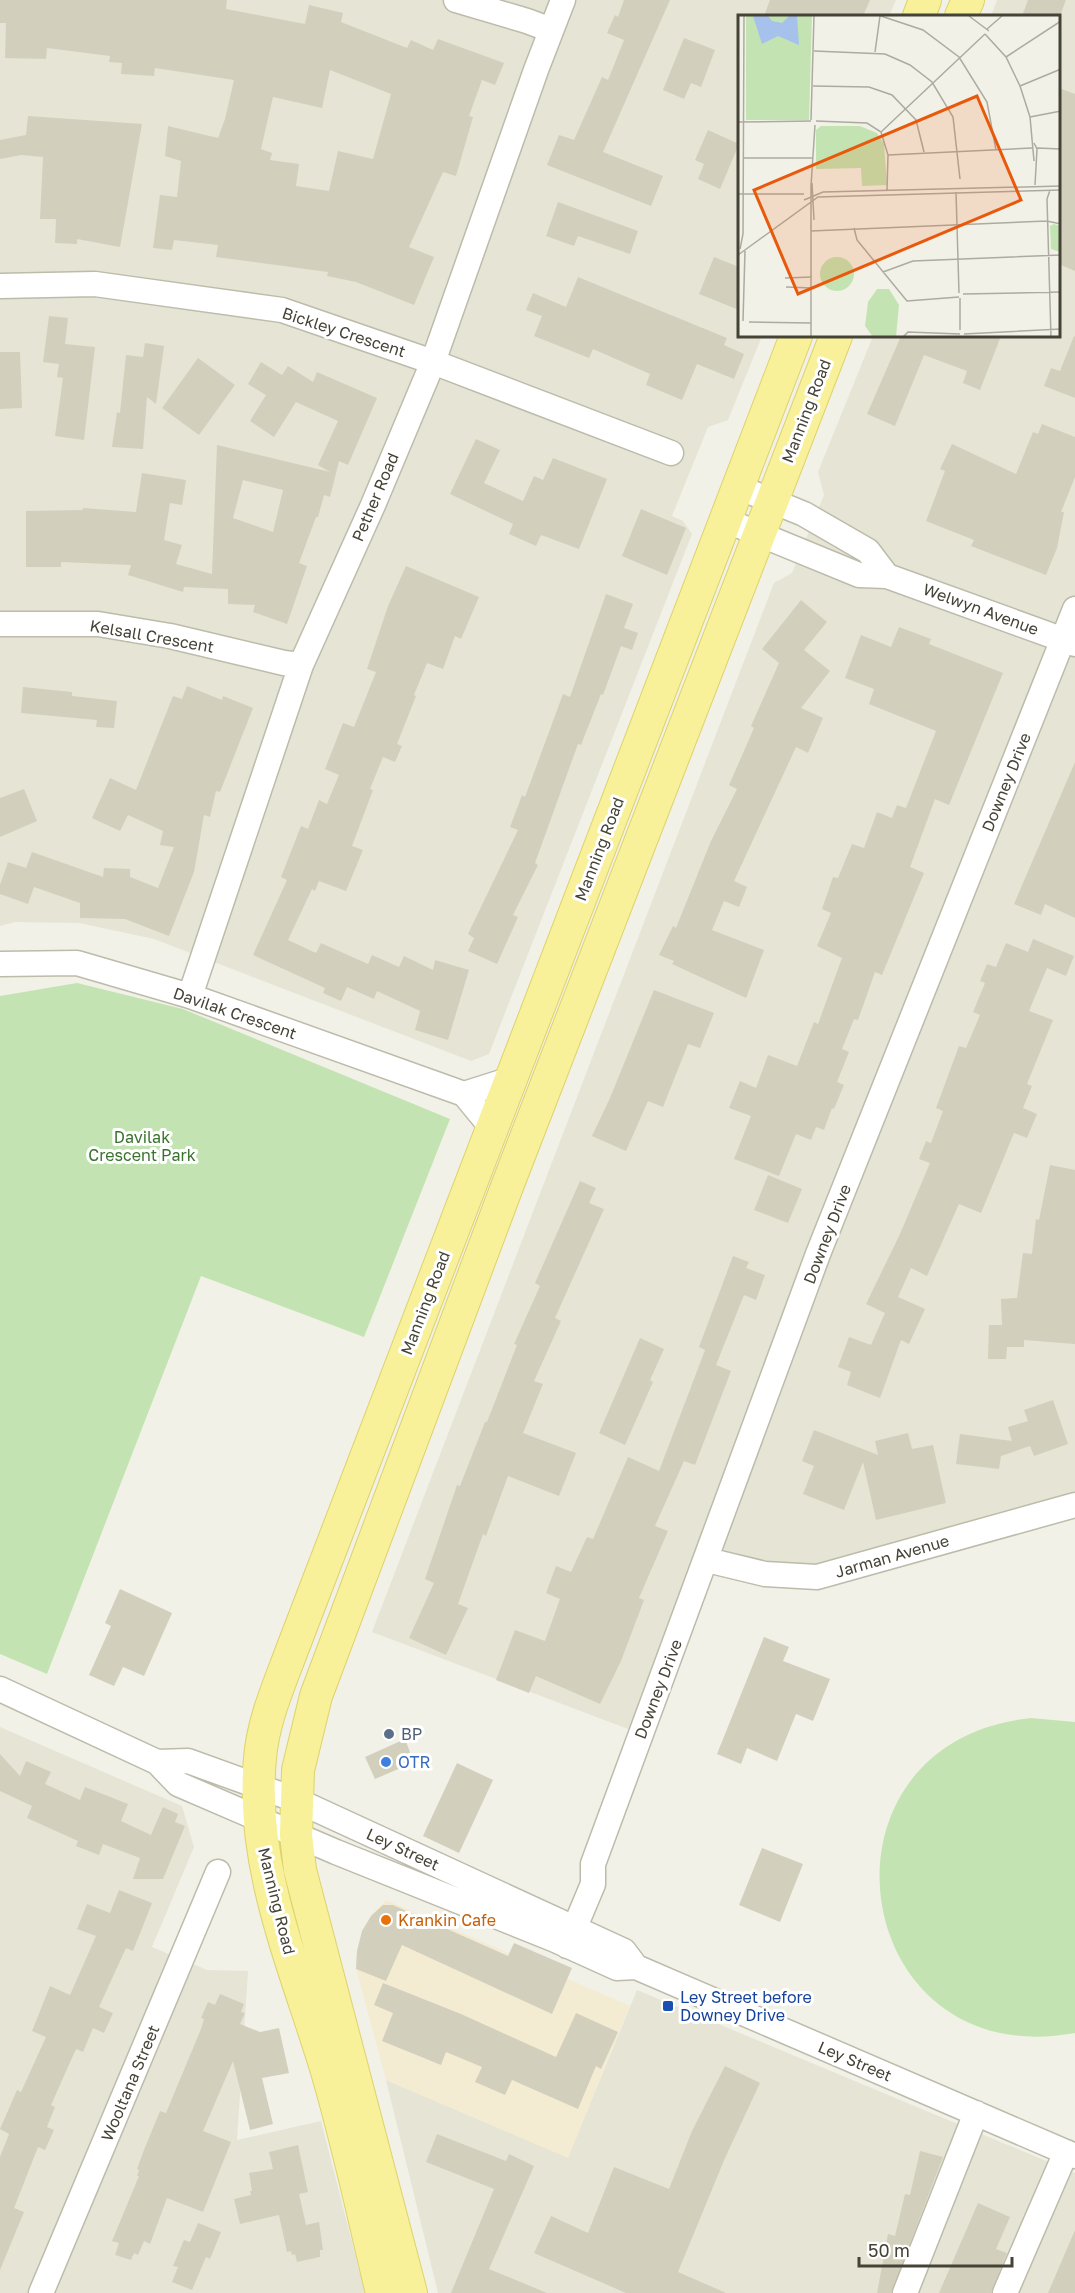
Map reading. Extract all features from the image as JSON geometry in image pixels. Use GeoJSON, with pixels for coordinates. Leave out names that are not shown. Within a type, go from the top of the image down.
{"type":"FeatureCollection","features":[{"type":"Feature","properties":{"kind":"main road"},"geometry":{"type":"LineString","coordinates":[[919,15],[926,0]]}},
{"type":"Feature","properties":{"kind":"main road"},"geometry":{"type":"LineString","coordinates":[[961,15],[968,0]]}},
{"type":"Feature","properties":{"kind":"main road","name":"Manning Road"},"geometry":{"type":"LineString","coordinates":[[382,2293],[329,2079],[281,1930],[266,1872],[259,1802],[260,1758],[273,1702],[795,338]]}},
{"type":"Feature","properties":{"kind":"main road","name":"Manning Road"},"geometry":{"type":"LineString","coordinates":[[411,2293],[300,1870],[296,1835],[299,1762],[310,1716],[323,1677],[512,1174],[835,338]]}},
{"type":"Feature","properties":{"kind":"street"},"geometry":{"type":"LineString","coordinates":[[456,0],[550,30]]}},
{"type":"Feature","properties":{"kind":"street","name":"Pether Road"},"geometry":{"type":"LineString","coordinates":[[190,996],[301,665],[373,505],[433,362],[550,30],[563,0]]}},
{"type":"Feature","properties":{"kind":"street","name":"Bickley Crescent"},"geometry":{"type":"LineString","coordinates":[[0,286],[96,284],[282,310],[433,362],[671,453]]}},
{"type":"Feature","properties":{"kind":"street"},"geometry":{"type":"LineString","coordinates":[[738,487],[804,513],[868,551],[887,576]]}},
{"type":"Feature","properties":{"kind":"street","name":"Welwyn Avenue"},"geometry":{"type":"LineString","coordinates":[[725,520],[859,575],[887,576],[1069,641]]}},
{"type":"Feature","properties":{"kind":"street","name":"Downey Drive"},"geometry":{"type":"LineString","coordinates":[[564,1933],[593,1884],[593,1864],[819,1254],[1069,641],[1075,609]]}},
{"type":"Feature","properties":{"kind":"street","name":"Kelsall Crescent"},"geometry":{"type":"LineString","coordinates":[[0,624],[98,624],[170,636],[301,665]]}},
{"type":"Feature","properties":{"kind":"street","name":"Davilak Crescent"},"geometry":{"type":"LineString","coordinates":[[0,964],[77,963],[190,996],[464,1094]]}},
{"type":"Feature","properties":{"kind":"street"},"geometry":{"type":"LineString","coordinates":[[492,1128],[464,1094],[511,1079]]}},
{"type":"Feature","properties":{"kind":"street","name":"Jarman Avenue"},"geometry":{"type":"LineString","coordinates":[[707,1560],[765,1575],[816,1577],[1075,1505]]}},
{"type":"Feature","properties":{"kind":"street","name":"Ley Street"},"geometry":{"type":"LineString","coordinates":[[0,1689],[157,1762],[188,1761],[259,1802],[296,1835],[564,1933]]}},
{"type":"Feature","properties":{"kind":"street","name":"Ley Street"},"geometry":{"type":"LineString","coordinates":[[259,1802],[296,1800],[564,1933],[617,1968],[636,1967],[1071,2154]]}},
{"type":"Feature","properties":{"kind":"street","name":"Wooltana Street"},"geometry":{"type":"LineString","coordinates":[[41,2293],[218,1872]]}},
{"type":"Feature","properties":{"kind":"street"},"geometry":{"type":"LineString","coordinates":[[905,2293],[976,2113]]}},
{"type":"Feature","properties":{"kind":"street"},"geometry":{"type":"LineString","coordinates":[[1005,2293],[1071,2154]]}},
{"type":"Feature","properties":{"kind":"shaded area"},"geometry":{"type":"Polygon","coordinates":[[[0,0],[896,0],[889,15],[738,15],[738,338],[761,338],[728,420],[708,427],[672,516],[683,521],[692,534],[489,1054],[471,1061],[154,939],[79,923],[15,922],[0,926],[0,0]]]}},
{"type":"Feature","properties":{"kind":"shaded area"},"geometry":{"type":"Polygon","coordinates":[[[997,0],[1075,0],[1075,1500],[820,1574],[719,1553],[649,1737],[372,1632],[774,583],[792,573],[824,495],[818,472],[872,338],[1060,338],[1060,15],[991,15],[997,0]]]}},
{"type":"Feature","properties":{"kind":"shaded area"},"geometry":{"type":"Polygon","coordinates":[[[0,1727],[182,1806],[194,1847],[152,1947],[207,1970],[248,1971],[237,2140],[321,2121],[365,2293],[0,2293],[0,1727]]]}},
{"type":"Feature","properties":{"kind":"shaded area"},"geometry":{"type":"Polygon","coordinates":[[[386,1900],[630,2006],[568,2158],[386,2080],[356,1969],[357,1951],[371,1916],[386,1900]]]}},
{"type":"Feature","properties":{"kind":"shaded area"},"geometry":{"type":"Polygon","coordinates":[[[637,1990],[1075,2173],[1075,2293],[438,2293],[386,2080],[568,2157],[637,1990]]]}},
{"type":"Feature","properties":{"kind":"green space","name":"Davilak Crescent Park"},"geometry":{"type":"Polygon","coordinates":[[[77,983],[183,1009],[450,1119],[364,1337],[201,1276],[47,1674],[0,1654],[0,996],[77,983]]]}},
{"type":"Feature","properties":{"kind":"green space"},"geometry":{"type":"Polygon","coordinates":[[[1031,1718],[1075,1722],[1075,2033],[998,2033],[940,2005],[900,1958],[881,1900],[884,1839],[909,1783],[958,1740],[1031,1718]]]}},
{"type":"Feature","properties":{"kind":"building"},"geometry":{"type":"Polygon","coordinates":[[[0,0],[227,0],[226,9],[305,24],[309,5],[343,13],[341,22],[407,48],[411,40],[433,50],[438,39],[504,63],[495,85],[482,80],[469,116],[473,117],[456,176],[443,172],[409,247],[434,257],[414,305],[356,282],[327,276],[328,272],[216,257],[218,245],[174,240],[172,250],[153,248],[160,195],[177,197],[181,161],[165,156],[168,126],[218,138],[234,80],[155,68],[154,76],[121,74],[122,63],[109,62],[110,56],[47,48],[46,59],[5,58],[6,23],[0,23],[0,0]],[[330,70],[322,108],[273,97],[261,149],[272,153],[270,160],[299,164],[296,186],[329,191],[338,151],[373,159],[391,94],[330,70]]]}},
{"type":"Feature","properties":{"kind":"building"},"geometry":{"type":"Polygon","coordinates":[[[624,0],[670,0],[603,152],[663,176],[651,206],[547,165],[559,135],[574,140],[602,77],[608,80],[624,40],[607,33],[615,15],[618,17],[624,0]]]}},
{"type":"Feature","properties":{"kind":"building"},"geometry":{"type":"Polygon","coordinates":[[[770,0],[870,0],[863,15],[764,15],[770,0]]]}},
{"type":"Feature","properties":{"kind":"building"},"geometry":{"type":"Polygon","coordinates":[[[1028,0],[1066,0],[1060,16],[1022,15],[1028,0]]]}},
{"type":"Feature","properties":{"kind":"building"},"geometry":{"type":"Polygon","coordinates":[[[684,38],[715,50],[701,87],[691,83],[684,99],[663,90],[684,38]]]}},
{"type":"Feature","properties":{"kind":"building"},"geometry":{"type":"Polygon","coordinates":[[[1060,88],[1075,94],[1075,271],[1060,264],[1060,88]]]}},
{"type":"Feature","properties":{"kind":"building"},"geometry":{"type":"Polygon","coordinates":[[[28,116],[142,124],[120,247],[77,239],[77,244],[55,243],[56,219],[40,219],[43,157],[21,155],[0,159],[0,140],[26,135],[28,116]]]}},
{"type":"Feature","properties":{"kind":"building"},"geometry":{"type":"Polygon","coordinates":[[[708,130],[738,144],[720,189],[698,179],[704,164],[695,160],[708,130]]]}},
{"type":"Feature","properties":{"kind":"building"},"geometry":{"type":"Polygon","coordinates":[[[558,202],[638,231],[630,254],[578,236],[574,246],[546,236],[558,202]]]}},
{"type":"Feature","properties":{"kind":"building"},"geometry":{"type":"Polygon","coordinates":[[[714,257],[738,267],[738,310],[699,294],[714,257]]]}},
{"type":"Feature","properties":{"kind":"building"},"geometry":{"type":"Polygon","coordinates":[[[578,277],[727,338],[724,345],[744,354],[734,379],[697,364],[682,400],[646,385],[650,374],[593,349],[589,358],[534,336],[542,316],[526,310],[533,293],[566,307],[578,277]]]}},
{"type":"Feature","properties":{"kind":"building"},"geometry":{"type":"Polygon","coordinates":[[[49,316],[68,318],[65,344],[95,347],[84,440],[55,436],[63,378],[57,377],[59,364],[43,362],[49,316]]]}},
{"type":"Feature","properties":{"kind":"building"},"geometry":{"type":"Polygon","coordinates":[[[1074,336],[1075,398],[1044,386],[1051,368],[1060,371],[1074,336]]]}},
{"type":"Feature","properties":{"kind":"building"},"geometry":{"type":"Polygon","coordinates":[[[900,338],[1000,338],[980,390],[963,383],[967,371],[924,355],[895,426],[867,414],[900,338]]]}},
{"type":"Feature","properties":{"kind":"building"},"geometry":{"type":"Polygon","coordinates":[[[145,343],[164,346],[156,404],[147,397],[143,449],[112,447],[117,412],[120,413],[126,355],[143,357],[145,343]]]}},
{"type":"Feature","properties":{"kind":"building"},"geometry":{"type":"Polygon","coordinates":[[[0,352],[20,352],[22,408],[0,409],[0,352]]]}},
{"type":"Feature","properties":{"kind":"building"},"geometry":{"type":"Polygon","coordinates":[[[198,358],[235,385],[199,435],[162,408],[198,358]]]}},
{"type":"Feature","properties":{"kind":"building"},"geometry":{"type":"Polygon","coordinates":[[[261,362],[282,375],[288,366],[313,382],[317,372],[377,398],[348,465],[339,461],[330,497],[324,495],[318,517],[316,517],[299,563],[307,566],[287,624],[253,612],[255,605],[228,604],[228,589],[184,587],[183,592],[128,575],[131,565],[61,562],[61,567],[26,567],[26,511],[83,510],[83,508],[136,512],[142,473],[186,480],[182,505],[170,503],[164,540],[182,545],[176,564],[212,574],[217,445],[330,472],[318,465],[338,421],[296,402],[274,437],[250,421],[266,395],[248,384],[261,362]],[[243,480],[233,518],[273,532],[283,490],[243,480]]]}},
{"type":"Feature","properties":{"kind":"building"},"geometry":{"type":"Polygon","coordinates":[[[1042,424],[1075,437],[1075,477],[1061,512],[1064,512],[1057,548],[1046,575],[971,546],[974,540],[926,521],[945,471],[940,469],[952,444],[1016,474],[1033,432],[1038,434],[1042,424]]]}},
{"type":"Feature","properties":{"kind":"building"},"geometry":{"type":"Polygon","coordinates":[[[476,439],[500,450],[484,483],[523,501],[534,476],[543,480],[553,458],[607,479],[579,549],[541,535],[536,546],[509,534],[513,524],[450,494],[476,439]]]}},
{"type":"Feature","properties":{"kind":"building"},"geometry":{"type":"Polygon","coordinates":[[[641,509],[686,528],[667,575],[622,556],[641,509]]]}},
{"type":"Feature","properties":{"kind":"building"},"geometry":{"type":"Polygon","coordinates":[[[406,566],[479,597],[461,639],[455,636],[443,669],[427,663],[397,744],[402,746],[395,762],[383,757],[352,846],[363,850],[346,891],[319,881],[315,891],[312,889],[288,940],[316,953],[321,943],[368,964],[372,955],[399,967],[404,956],[433,970],[435,960],[469,970],[448,1040],[415,1030],[420,1011],[377,991],[374,999],[347,987],[341,1001],[323,993],[325,988],[253,955],[287,880],[281,877],[301,826],[308,829],[319,800],[327,804],[339,775],[325,769],[343,723],[354,727],[376,672],[367,669],[388,606],[406,566]]]}},
{"type":"Feature","properties":{"kind":"building"},"geometry":{"type":"Polygon","coordinates":[[[606,594],[633,604],[624,628],[638,633],[632,650],[621,646],[603,695],[601,694],[581,745],[578,744],[535,863],[538,865],[513,915],[518,917],[497,964],[468,951],[474,938],[468,934],[518,830],[510,827],[522,795],[525,797],[563,694],[570,697],[606,594]]]}},
{"type":"Feature","properties":{"kind":"building"},"geometry":{"type":"Polygon","coordinates":[[[801,600],[827,622],[804,650],[830,671],[801,708],[823,718],[808,753],[796,747],[734,881],[747,887],[739,907],[724,901],[712,930],[764,950],[746,998],[672,964],[674,961],[659,955],[673,926],[676,928],[711,841],[737,789],[729,785],[754,728],[751,726],[779,663],[762,649],[801,600]]]}},
{"type":"Feature","properties":{"kind":"building"},"geometry":{"type":"Polygon","coordinates":[[[899,627],[931,639],[929,644],[1003,673],[949,805],[935,799],[910,867],[924,873],[882,975],[875,972],[858,1020],[854,1019],[842,1049],[849,1052],[837,1082],[844,1085],[834,1109],[832,1108],[824,1130],[816,1127],[811,1140],[796,1134],[779,1176],[734,1159],[751,1116],[729,1108],[740,1081],[756,1088],[768,1055],[797,1066],[814,1022],[818,1024],[842,958],[817,946],[831,913],[822,909],[833,877],[838,878],[852,844],[864,848],[877,812],[892,818],[897,805],[906,808],[936,731],[869,704],[874,689],[845,678],[861,635],[891,647],[899,627]]]}},
{"type":"Feature","properties":{"kind":"building"},"geometry":{"type":"Polygon","coordinates":[[[187,686],[222,700],[223,696],[253,708],[220,792],[216,791],[210,817],[204,815],[194,872],[169,936],[125,919],[80,918],[80,903],[34,887],[28,904],[0,894],[0,885],[8,862],[26,868],[32,852],[103,877],[104,868],[130,869],[130,877],[158,888],[174,847],[160,845],[163,831],[128,815],[120,831],[92,818],[110,778],[136,790],[173,696],[182,699],[187,686]]]}},
{"type":"Feature","properties":{"kind":"building"},"geometry":{"type":"Polygon","coordinates":[[[23,687],[72,692],[72,696],[117,701],[114,728],[96,727],[97,720],[21,713],[23,687]]]}},
{"type":"Feature","properties":{"kind":"building"},"geometry":{"type":"Polygon","coordinates":[[[1075,762],[1075,918],[1045,904],[1041,915],[1014,904],[1075,762]]]}},
{"type":"Feature","properties":{"kind":"building"},"geometry":{"type":"Polygon","coordinates":[[[24,789],[37,821],[0,837],[0,798],[24,789]]]}},
{"type":"Feature","properties":{"kind":"building"},"geometry":{"type":"Polygon","coordinates":[[[1033,939],[1074,956],[1066,976],[1047,968],[1029,1011],[1053,1020],[1027,1084],[1032,1086],[1023,1108],[1037,1114],[1027,1138],[1014,1133],[981,1213],[959,1204],[927,1276],[911,1268],[898,1297],[925,1309],[909,1344],[901,1340],[880,1398],[847,1385],[851,1372],[838,1367],[849,1337],[871,1345],[885,1313],[866,1304],[900,1234],[930,1163],[919,1159],[926,1141],[931,1143],[943,1111],[936,1108],[959,1046],[966,1048],[980,1015],[973,1012],[985,983],[980,981],[987,964],[996,967],[1006,943],[1028,952],[1033,939]]]}},
{"type":"Feature","properties":{"kind":"building"},"geometry":{"type":"Polygon","coordinates":[[[654,990],[714,1013],[700,1048],[688,1044],[663,1107],[648,1101],[626,1151],[592,1136],[654,990]]]}},
{"type":"Feature","properties":{"kind":"building"},"geometry":{"type":"Polygon","coordinates":[[[1050,1165],[1075,1170],[1075,1344],[1024,1340],[1024,1347],[1007,1347],[1006,1359],[988,1359],[989,1325],[1002,1325],[1001,1299],[1017,1298],[1023,1253],[1032,1254],[1036,1219],[1039,1220],[1050,1165]]]}},
{"type":"Feature","properties":{"kind":"building"},"geometry":{"type":"Polygon","coordinates":[[[768,1175],[802,1189],[788,1223],[754,1210],[768,1175]]]}},
{"type":"Feature","properties":{"kind":"building"},"geometry":{"type":"Polygon","coordinates":[[[580,1181],[596,1188],[589,1203],[604,1209],[555,1318],[561,1321],[534,1381],[543,1384],[523,1433],[576,1453],[559,1496],[508,1476],[486,1536],[483,1534],[458,1604],[468,1608],[446,1655],[409,1638],[434,1583],[425,1579],[457,1485],[460,1486],[485,1422],[487,1422],[517,1345],[514,1344],[540,1286],[535,1283],[580,1181]]]}},
{"type":"Feature","properties":{"kind":"building"},"geometry":{"type":"Polygon","coordinates":[[[733,1256],[749,1262],[746,1268],[765,1275],[756,1300],[744,1295],[716,1365],[731,1371],[695,1465],[684,1461],[655,1526],[668,1531],[639,1598],[644,1600],[621,1661],[600,1704],[536,1676],[529,1693],[496,1680],[515,1630],[545,1641],[560,1599],[546,1593],[556,1566],[571,1572],[587,1537],[593,1539],[628,1457],[659,1471],[705,1350],[699,1347],[733,1256]]]}},
{"type":"Feature","properties":{"kind":"building"},"geometry":{"type":"Polygon","coordinates":[[[640,1338],[664,1349],[650,1380],[653,1382],[625,1445],[599,1433],[640,1338]]]}},
{"type":"Feature","properties":{"kind":"building"},"geometry":{"type":"Polygon","coordinates":[[[1053,1400],[1068,1444],[1034,1456],[1030,1446],[1001,1456],[999,1469],[956,1464],[960,1434],[1012,1441],[1008,1427],[1028,1421],[1024,1410],[1053,1400]]]}},
{"type":"Feature","properties":{"kind":"building"},"geometry":{"type":"Polygon","coordinates":[[[814,1430],[878,1455],[875,1441],[908,1433],[912,1449],[933,1445],[946,1503],[876,1520],[863,1462],[844,1510],[803,1494],[814,1466],[802,1461],[814,1430]]]}},
{"type":"Feature","properties":{"kind":"building"},"geometry":{"type":"Polygon","coordinates":[[[120,1589],[172,1613],[144,1676],[123,1667],[114,1686],[89,1675],[111,1626],[105,1623],[120,1589]]]}},
{"type":"Feature","properties":{"kind":"building"},"geometry":{"type":"Polygon","coordinates":[[[764,1637],[789,1647],[783,1661],[830,1679],[813,1721],[796,1714],[777,1761],[747,1748],[741,1764],[717,1754],[764,1637]]]}},
{"type":"Feature","properties":{"kind":"building","name":"OTR"},"geometry":{"type":"Polygon","coordinates":[[[405,1739],[410,1752],[403,1767],[375,1779],[365,1757],[405,1739]]]}},
{"type":"Feature","properties":{"kind":"building"},"geometry":{"type":"Polygon","coordinates":[[[0,1754],[20,1776],[26,1761],[51,1772],[45,1784],[80,1800],[85,1787],[128,1804],[121,1821],[151,1835],[163,1807],[178,1814],[175,1822],[185,1826],[163,1879],[133,1879],[140,1858],[103,1844],[99,1855],[76,1846],[78,1841],[27,1818],[32,1806],[0,1791],[0,1754]]]}},
{"type":"Feature","properties":{"kind":"building"},"geometry":{"type":"Polygon","coordinates":[[[457,1763],[493,1780],[459,1853],[423,1836],[457,1763]]]}},
{"type":"Feature","properties":{"kind":"building"},"geometry":{"type":"Polygon","coordinates":[[[762,1848],[803,1864],[780,1922],[739,1905],[762,1848]]]}},
{"type":"Feature","properties":{"kind":"building"},"geometry":{"type":"Polygon","coordinates":[[[119,1890],[152,1903],[133,1951],[126,1948],[99,2007],[113,2013],[104,2033],[93,2028],[83,2052],[76,2049],[51,2105],[55,2107],[47,2127],[54,2130],[45,2150],[38,2147],[14,2208],[24,2212],[0,2270],[0,2157],[9,2134],[0,2129],[17,2090],[21,2092],[46,2037],[32,2031],[50,1986],[70,1995],[96,1936],[77,1929],[87,1904],[110,1913],[119,1890]]]}},
{"type":"Feature","properties":{"kind":"building"},"geometry":{"type":"Polygon","coordinates":[[[383,1905],[393,1905],[508,1956],[514,1943],[572,1968],[552,2014],[402,1945],[386,1981],[356,1969],[357,1951],[362,1931],[371,1916],[383,1905]]]}},
{"type":"Feature","properties":{"kind":"building"},"geometry":{"type":"Polygon","coordinates":[[[383,1983],[461,2014],[556,2057],[576,2013],[618,2032],[601,2069],[596,2066],[578,2109],[512,2080],[505,2095],[475,2082],[482,2067],[446,2052],[441,2065],[382,2041],[393,2013],[374,2005],[383,1983]]]}},
{"type":"Feature","properties":{"kind":"building"},"geometry":{"type":"Polygon","coordinates":[[[220,1994],[244,2004],[241,2012],[245,2013],[240,2024],[260,2032],[279,2028],[289,2073],[262,2078],[273,2124],[250,2130],[233,2061],[203,2131],[231,2142],[203,2212],[167,2198],[150,2244],[144,2241],[138,2255],[134,2253],[131,2260],[115,2255],[119,2243],[112,2241],[139,2176],[137,2176],[139,2170],[137,2169],[144,2150],[160,2111],[166,2113],[201,2029],[204,2019],[201,2018],[208,2002],[215,2005],[220,1994]]]}},
{"type":"Feature","properties":{"kind":"building"},"geometry":{"type":"Polygon","coordinates":[[[725,2066],[760,2083],[725,2158],[678,2272],[726,2293],[626,2293],[534,2253],[551,2216],[588,2233],[614,2167],[669,2189],[692,2131],[725,2066]]]}},
{"type":"Feature","properties":{"kind":"building"},"geometry":{"type":"Polygon","coordinates":[[[437,2134],[506,2161],[509,2154],[534,2166],[489,2269],[547,2293],[451,2293],[494,2189],[426,2162],[437,2134]]]}},
{"type":"Feature","properties":{"kind":"building"},"geometry":{"type":"Polygon","coordinates":[[[298,2145],[308,2192],[299,2194],[306,2225],[319,2222],[323,2250],[320,2250],[320,2257],[297,2262],[295,2254],[292,2255],[291,2251],[287,2252],[279,2215],[240,2224],[234,2199],[251,2195],[249,2173],[273,2169],[269,2152],[298,2145]]]}},
{"type":"Feature","properties":{"kind":"building"},"geometry":{"type":"Polygon","coordinates":[[[920,2151],[943,2157],[891,2293],[877,2293],[888,2234],[895,2236],[905,2194],[910,2195],[920,2151]]]}},
{"type":"Feature","properties":{"kind":"building"},"geometry":{"type":"Polygon","coordinates":[[[978,2203],[1010,2217],[996,2249],[1007,2253],[991,2293],[939,2293],[978,2203]]]}},
{"type":"Feature","properties":{"kind":"building"},"geometry":{"type":"Polygon","coordinates":[[[198,2223],[221,2232],[210,2259],[206,2257],[192,2290],[172,2282],[178,2267],[173,2266],[184,2240],[190,2242],[198,2223]]]}},
{"type":"Feature","properties":{"kind":"building"},"geometry":{"type":"Polygon","coordinates":[[[1075,2230],[1075,2293],[1048,2293],[1075,2230]]]}},
{"type":"Feature","properties":{"kind":"place","name":"BP"},"geometry":{"type":"Point","coordinates":[389,1734]}},
{"type":"Feature","properties":{"kind":"place","name":"OTR"},"geometry":{"type":"Point","coordinates":[386,1762]}},
{"type":"Feature","properties":{"kind":"place","name":"Krankin Cafe"},"geometry":{"type":"Point","coordinates":[386,1920]}},
{"type":"Feature","properties":{"kind":"place","name":"Ley Street before Downey Drive"},"geometry":{"type":"Point","coordinates":[668,2006]}}]}
